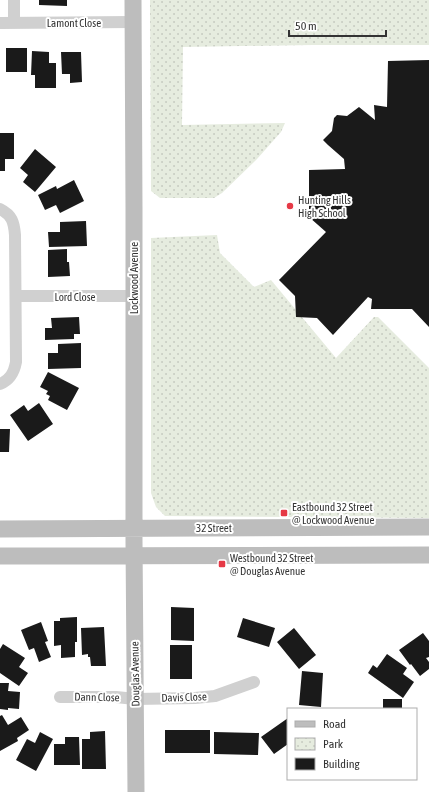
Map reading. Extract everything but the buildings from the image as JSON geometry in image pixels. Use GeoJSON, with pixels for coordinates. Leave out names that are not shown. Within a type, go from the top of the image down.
{"type":"FeatureCollection","features":[{"type":"Feature","properties":{"kind":"street"},"geometry":{"type":"LineString","coordinates":[[14,0],[14,23]]}},
{"type":"Feature","properties":{"kind":"street","name":"Lockwood Avenue"},"geometry":{"type":"LineString","coordinates":[[133,0],[134,556]]}},
{"type":"Feature","properties":{"kind":"street","name":"Lamont Close"},"geometry":{"type":"LineString","coordinates":[[0,23],[133,22]]}},
{"type":"Feature","properties":{"kind":"street"},"geometry":{"type":"LineString","coordinates":[[0,209],[7,212],[14,226],[16,296],[16,362],[14,372],[10,378],[0,384]]}},
{"type":"Feature","properties":{"kind":"street","name":"Lord Close"},"geometry":{"type":"LineString","coordinates":[[16,296],[134,296]]}},
{"type":"Feature","properties":{"kind":"street","name":"32 Street"},"geometry":{"type":"LineString","coordinates":[[0,529],[429,528]]}},
{"type":"Feature","properties":{"kind":"street"},"geometry":{"type":"LineString","coordinates":[[0,556],[429,555]]}},
{"type":"Feature","properties":{"kind":"street","name":"Douglas Avenue"},"geometry":{"type":"LineString","coordinates":[[134,556],[136,792]]}},
{"type":"Feature","properties":{"kind":"street","name":"Davis Close"},"geometry":{"type":"LineString","coordinates":[[135,699],[215,696],[254,682]]}},
{"type":"Feature","properties":{"kind":"street","name":"Dann Close"},"geometry":{"type":"LineString","coordinates":[[60,697],[116,697],[135,699]]}},
{"type":"Feature","properties":{"kind":"green space"},"geometry":{"type":"Polygon","coordinates":[[[150,0],[429,0],[429,45],[183,47],[182,125],[285,123],[281,132],[257,159],[222,193],[214,198],[160,198],[151,191],[150,0]]]}},
{"type":"Feature","properties":{"kind":"green space"},"geometry":{"type":"Polygon","coordinates":[[[217,235],[220,253],[254,287],[271,280],[336,358],[374,317],[378,317],[429,368],[429,518],[165,516],[156,507],[151,493],[151,238],[217,235]]]}},
{"type":"Feature","properties":{"kind":"place","name":"Hunting Hills High School"},"geometry":{"type":"Point","coordinates":[290,206]}},
{"type":"Feature","properties":{"kind":"place","name":"Eastbound 32 Street @ Lockwood Avenue"},"geometry":{"type":"Point","coordinates":[284,513]}},
{"type":"Feature","properties":{"kind":"place","name":"Westbound 32 Street @ Douglas Avenue"},"geometry":{"type":"Point","coordinates":[222,564]}}]}
